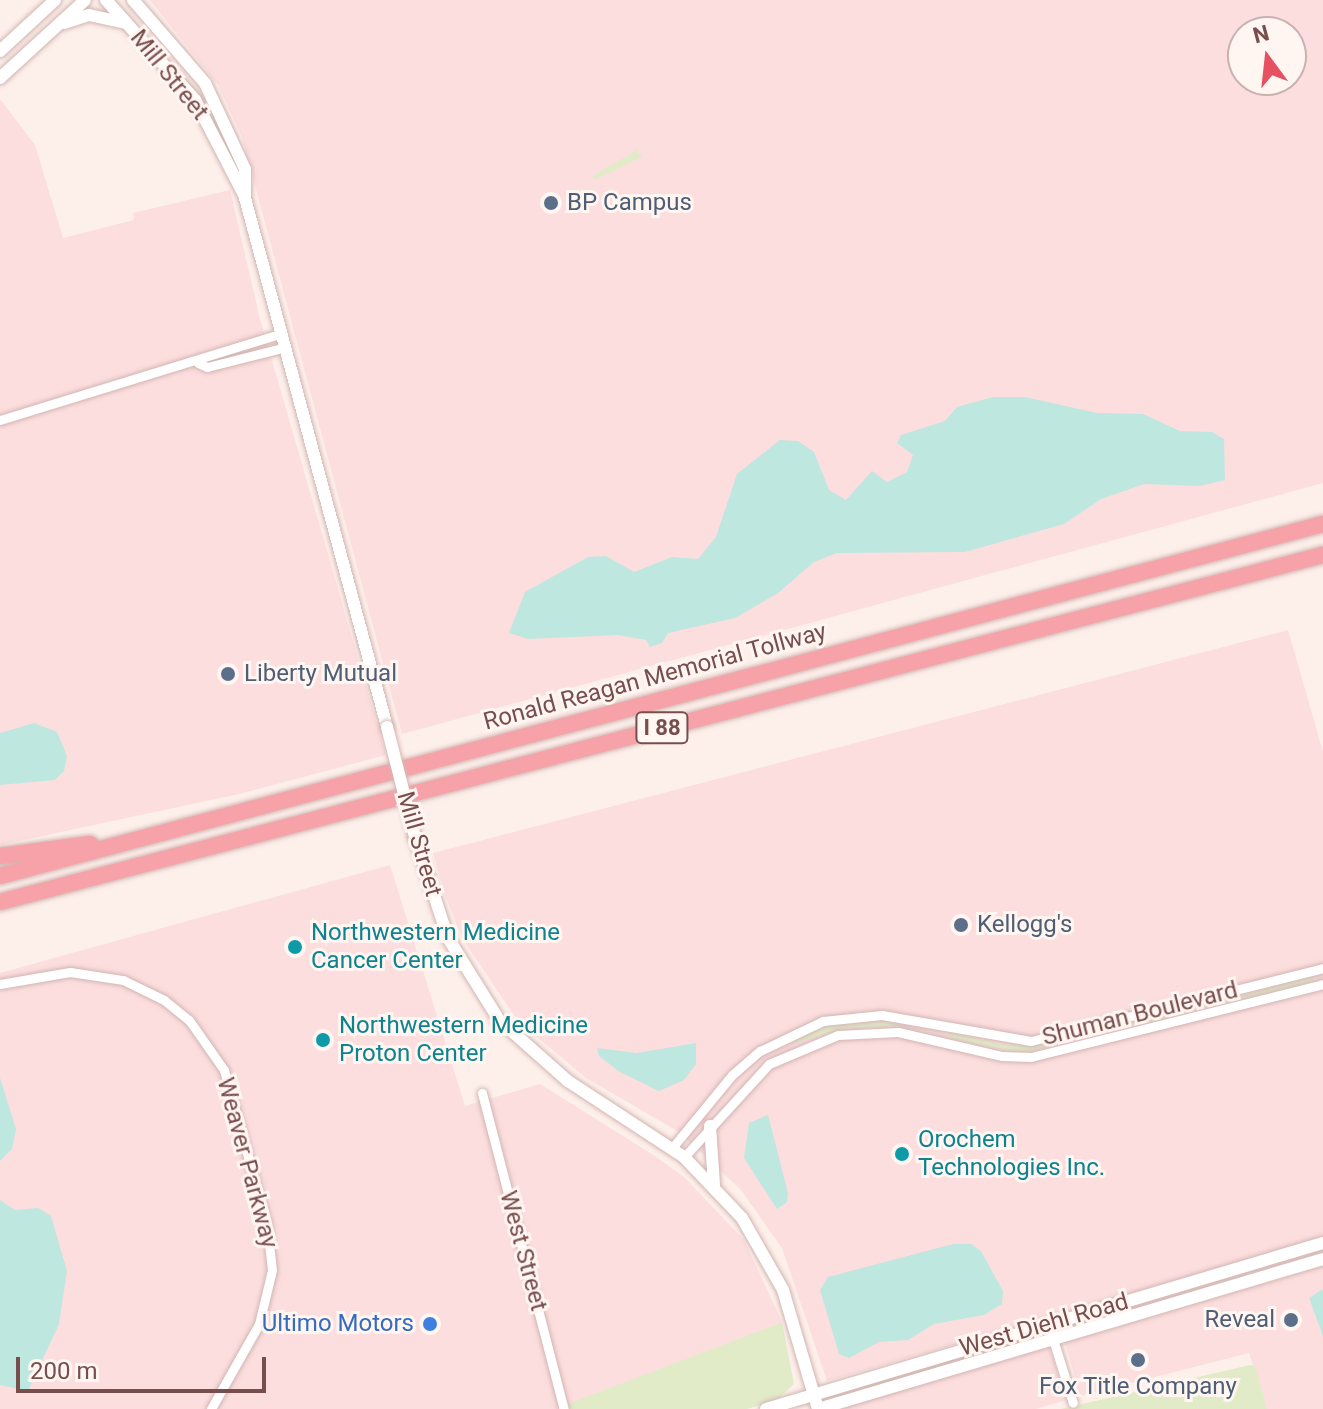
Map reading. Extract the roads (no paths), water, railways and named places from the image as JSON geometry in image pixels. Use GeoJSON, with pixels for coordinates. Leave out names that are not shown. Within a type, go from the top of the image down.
{"type":"FeatureCollection","features":[{"type":"Feature","properties":{"kind":"highway","name":"Ronald Reagan Memorial Tollway"},"geometry":{"type":"LineString","coordinates":[[0,876],[1323,524]]}},
{"type":"Feature","properties":{"kind":"highway","name":"I 88"},"geometry":{"type":"LineString","coordinates":[[0,902],[1323,555]]}},
{"type":"Feature","properties":{"kind":"highway"},"geometry":{"type":"LineString","coordinates":[[0,856],[163,834]]}},
{"type":"Feature","properties":{"kind":"main road"},"geometry":{"type":"LineString","coordinates":[[0,51],[55,0]]}},
{"type":"Feature","properties":{"kind":"main road"},"geometry":{"type":"LineString","coordinates":[[0,78],[85,0]]}},
{"type":"Feature","properties":{"kind":"main road","name":"Mill Street"},"geometry":{"type":"LineString","coordinates":[[106,0],[195,100],[245,198],[415,837],[448,938],[499,1020],[568,1081],[684,1157],[714,1185],[742,1218],[779,1281],[818,1409]]}},
{"type":"Feature","properties":{"kind":"main road","name":"Mill Street"},"geometry":{"type":"LineString","coordinates":[[133,0],[213,97],[245,169],[245,198]]}},
{"type":"Feature","properties":{"kind":"main road"},"geometry":{"type":"LineString","coordinates":[[142,0],[151,19]]}},
{"type":"Feature","properties":{"kind":"main road"},"geometry":{"type":"LineString","coordinates":[[57,26],[89,15],[126,23]]}},
{"type":"Feature","properties":{"kind":"main road"},"geometry":{"type":"LineString","coordinates":[[710,1126],[714,1185]]}},
{"type":"Feature","properties":{"kind":"main road","name":"West Diehl Road"},"geometry":{"type":"LineString","coordinates":[[766,1409],[1323,1243]]}},
{"type":"Feature","properties":{"kind":"main road","name":"West Diehl Road"},"geometry":{"type":"LineString","coordinates":[[818,1409],[1323,1259]]}},
{"type":"Feature","properties":{"kind":"street"},"geometry":{"type":"LineString","coordinates":[[0,420],[198,363],[203,356],[282,333]]}},
{"type":"Feature","properties":{"kind":"street"},"geometry":{"type":"LineString","coordinates":[[198,363],[207,367],[286,347]]}},
{"type":"Feature","properties":{"kind":"street","name":"Shuman Boulevard"},"geometry":{"type":"LineString","coordinates":[[672,1148],[732,1075],[760,1051],[823,1021],[882,1015],[1031,1041],[1323,968]]}},
{"type":"Feature","properties":{"kind":"street","name":"Weaver Parkway"},"geometry":{"type":"LineString","coordinates":[[0,984],[70,972],[123,980],[182,1014],[224,1070],[265,1213],[272,1270],[259,1324],[211,1409]]}},
{"type":"Feature","properties":{"kind":"street","name":"Shuman Boulevard"},"geometry":{"type":"LineString","coordinates":[[684,1157],[769,1064],[838,1035],[898,1032],[1002,1056],[1031,1057],[1323,984]]}},
{"type":"Feature","properties":{"kind":"street","name":"West Street"},"geometry":{"type":"LineString","coordinates":[[482,1093],[564,1409]]}},
{"type":"Feature","properties":{"kind":"street"},"geometry":{"type":"LineString","coordinates":[[1044,1324],[1055,1338],[1073,1403]]}},
{"type":"Feature","properties":{"kind":"water"},"geometry":{"type":"Polygon","coordinates":[[[993,397],[1025,397],[1097,413],[1143,414],[1180,431],[1212,432],[1224,439],[1225,480],[1200,486],[1144,484],[1101,499],[1064,524],[965,552],[837,553],[814,562],[778,593],[735,618],[668,633],[662,643],[650,647],[646,640],[618,635],[528,639],[509,633],[525,592],[588,557],[606,556],[634,572],[672,557],[698,559],[716,537],[737,474],[780,440],[798,441],[814,452],[829,490],[846,500],[872,471],[887,482],[907,472],[913,455],[897,443],[901,435],[945,421],[957,407],[993,397]]]}},
{"type":"Feature","properties":{"kind":"water"},"geometry":{"type":"Polygon","coordinates":[[[34,723],[57,732],[67,756],[64,771],[55,780],[0,785],[0,733],[34,723]]]}},
{"type":"Feature","properties":{"kind":"water"},"geometry":{"type":"Polygon","coordinates":[[[696,1043],[696,1064],[684,1080],[659,1091],[620,1072],[599,1056],[597,1048],[637,1053],[696,1043]]]}},
{"type":"Feature","properties":{"kind":"water"},"geometry":{"type":"Polygon","coordinates":[[[0,1078],[16,1129],[12,1149],[0,1161],[0,1078]]]}},
{"type":"Feature","properties":{"kind":"water"},"geometry":{"type":"Polygon","coordinates":[[[768,1115],[788,1193],[787,1202],[777,1209],[744,1158],[749,1123],[768,1115]]]}},
{"type":"Feature","properties":{"kind":"water"},"geometry":{"type":"Polygon","coordinates":[[[0,1200],[15,1210],[38,1208],[51,1216],[67,1271],[59,1324],[28,1391],[0,1385],[0,1200]]]}},
{"type":"Feature","properties":{"kind":"water"},"geometry":{"type":"Polygon","coordinates":[[[953,1244],[971,1244],[981,1251],[1003,1291],[1002,1304],[984,1315],[934,1324],[908,1340],[879,1342],[849,1358],[839,1354],[820,1290],[828,1277],[953,1244]]]}},
{"type":"Feature","properties":{"kind":"water"},"geometry":{"type":"Polygon","coordinates":[[[1323,1289],[1323,1336],[1309,1298],[1323,1289]]]}},
{"type":"Feature","properties":{"kind":"place","name":"BP Campus"},"geometry":{"type":"Point","coordinates":[551,203]}},
{"type":"Feature","properties":{"kind":"place","name":"Liberty Mutual"},"geometry":{"type":"Point","coordinates":[228,674]}},
{"type":"Feature","properties":{"kind":"place","name":"Kellogg's"},"geometry":{"type":"Point","coordinates":[961,925]}},
{"type":"Feature","properties":{"kind":"place","name":"Northwestern Medicine Cancer Center"},"geometry":{"type":"Point","coordinates":[295,947]}},
{"type":"Feature","properties":{"kind":"place","name":"Northwestern Medicine Proton Center"},"geometry":{"type":"Point","coordinates":[323,1040]}},
{"type":"Feature","properties":{"kind":"place","name":"Orochem Technologies Inc."},"geometry":{"type":"Point","coordinates":[902,1154]}},
{"type":"Feature","properties":{"kind":"place","name":"Reveal"},"geometry":{"type":"Point","coordinates":[1291,1320]}},
{"type":"Feature","properties":{"kind":"place","name":"Ultimo Motors"},"geometry":{"type":"Point","coordinates":[430,1324]}},
{"type":"Feature","properties":{"kind":"place","name":"Fox Title Company"},"geometry":{"type":"Point","coordinates":[1138,1360]}}]}
